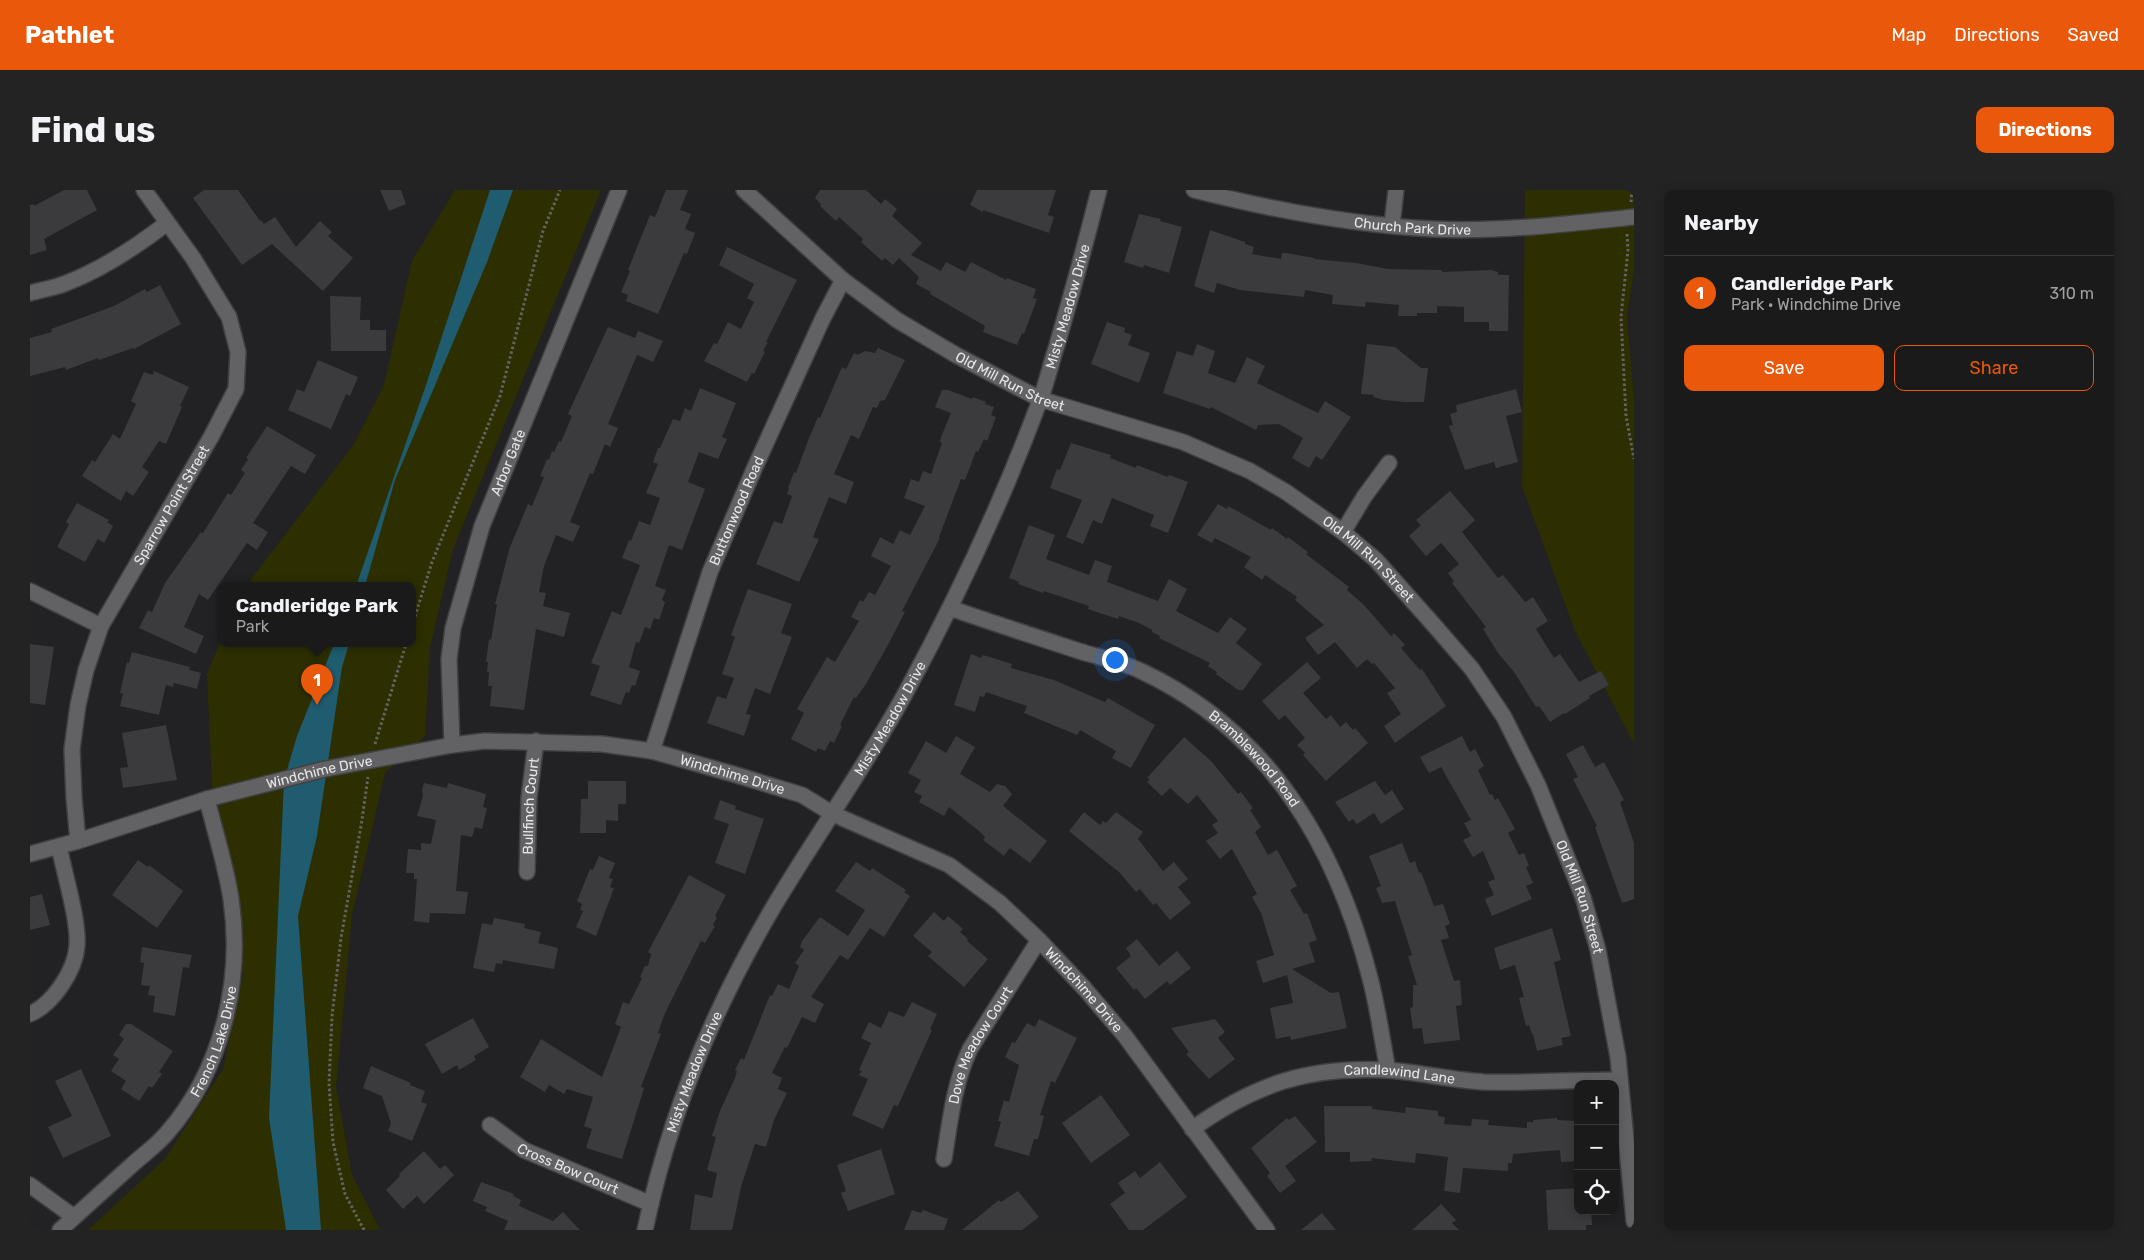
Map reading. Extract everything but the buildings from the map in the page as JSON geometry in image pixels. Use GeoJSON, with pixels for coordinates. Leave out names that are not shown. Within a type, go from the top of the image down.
{"type":"FeatureCollection","features":[{"type":"Feature","properties":{"kind":"street","name":"Sparrow Point Street"},"geometry":{"type":"LineString","coordinates":[[78,841],[72,749],[78,705],[86,670],[101,626],[211,437],[236,388],[238,352],[229,317],[193,258],[144,190]]}},
{"type":"Feature","properties":{"kind":"street","name":"Arbor Gate"},"geometry":{"type":"LineString","coordinates":[[452,745],[449,660],[453,628],[482,526],[619,190]]}},
{"type":"Feature","properties":{"kind":"street","name":"Old Mill Run Street"},"geometry":{"type":"LineString","coordinates":[[744,190],[843,280],[905,325],[956,355],[1040,399],[1183,442],[1250,471],[1286,492],[1343,532],[1376,560],[1440,632],[1472,670],[1504,717],[1538,785],[1583,897],[1598,950],[1618,1057],[1634,1221]]}},
{"type":"Feature","properties":{"kind":"street","name":"Misty Meadow Drive"},"geometry":{"type":"LineString","coordinates":[[645,1230],[650,1204],[672,1127],[708,1030],[741,964],[774,905],[867,761],[950,608],[997,504],[1040,399],[1074,287],[1099,190]]}},
{"type":"Feature","properties":{"kind":"street","name":"Church Park Drive"},"geometry":{"type":"LineString","coordinates":[[1194,190],[1268,208],[1340,220],[1434,229],[1518,228],[1632,218]]}},
{"type":"Feature","properties":{"kind":"street"},"geometry":{"type":"LineString","coordinates":[[1392,225],[1396,190]]}},
{"type":"Feature","properties":{"kind":"street"},"geometry":{"type":"LineString","coordinates":[[30,293],[64,284],[102,266],[143,241],[167,223]]}},
{"type":"Feature","properties":{"kind":"street","name":"Buttonwood Road"},"geometry":{"type":"LineString","coordinates":[[652,751],[710,572],[818,326],[843,280]]}},
{"type":"Feature","properties":{"kind":"street"},"geometry":{"type":"LineString","coordinates":[[1343,532],[1364,497],[1389,463]]}},
{"type":"Feature","properties":{"kind":"street"},"geometry":{"type":"LineString","coordinates":[[30,592],[101,626]]}},
{"type":"Feature","properties":{"kind":"street","name":"Bramblewood Road"},"geometry":{"type":"LineString","coordinates":[[950,608],[1140,670],[1210,712],[1243,739],[1274,772],[1296,803],[1323,851],[1350,910],[1371,978],[1388,1070]]}},
{"type":"Feature","properties":{"kind":"street","name":"Windchime Drive"},"geometry":{"type":"LineString","coordinates":[[30,854],[78,841],[207,800],[325,769],[452,745],[485,741],[602,744],[652,751],[802,795],[833,814],[949,865],[1000,903],[1039,940],[1085,989],[1125,1036],[1192,1128],[1259,1228]]}},
{"type":"Feature","properties":{"kind":"street","name":"Bullfinch Court"},"geometry":{"type":"LineString","coordinates":[[527,872],[529,798],[536,741]]}},
{"type":"Feature","properties":{"kind":"street","name":"French Lake Drive"},"geometry":{"type":"LineString","coordinates":[[60,1230],[166,1134],[190,1103],[209,1068],[224,1024],[232,986],[235,942],[231,898],[207,800]]}},
{"type":"Feature","properties":{"kind":"street"},"geometry":{"type":"LineString","coordinates":[[30,1014],[50,1000],[61,986],[77,947],[76,926],[59,846]]}},
{"type":"Feature","properties":{"kind":"street","name":"Dove Meadow Court"},"geometry":{"type":"LineString","coordinates":[[944,1159],[952,1106],[962,1066],[970,1048],[1039,940]]}},
{"type":"Feature","properties":{"kind":"street","name":"Candlewind Lane"},"geometry":{"type":"LineString","coordinates":[[1192,1128],[1220,1108],[1255,1091],[1296,1076],[1346,1069],[1388,1070],[1483,1082],[1620,1080]]}},
{"type":"Feature","properties":{"kind":"street","name":"Cross Bow Court"},"geometry":{"type":"LineString","coordinates":[[490,1125],[524,1150],[650,1204]]}},
{"type":"Feature","properties":{"kind":"street"},"geometry":{"type":"LineString","coordinates":[[30,1185],[74,1217]]}},
{"type":"Feature","properties":{"kind":"path"},"geometry":{"type":"LineString","coordinates":[[416,613],[432,562],[500,396],[543,232],[560,190]]}},
{"type":"Feature","properties":{"kind":"path"},"geometry":{"type":"LineString","coordinates":[[1632,190],[1632,218],[1621,317],[1626,416],[1634,459]]}},
{"type":"Feature","properties":{"kind":"path"},"geometry":{"type":"LineString","coordinates":[[364,1230],[345,1194],[333,1142],[329,1084],[332,1016],[341,938],[362,820],[370,761],[405,647]]}},
{"type":"Feature","properties":{"kind":"shaded area"},"geometry":{"type":"Polygon","coordinates":[[[455,190],[601,190],[453,549],[430,647],[425,736],[385,773],[352,915],[336,1087],[352,1175],[380,1230],[88,1230],[165,1159],[223,1069],[243,975],[214,830],[207,674],[218,647],[416,647],[416,582],[249,582],[354,444],[384,385],[412,261],[455,190]]]}},
{"type":"Feature","properties":{"kind":"shaded area"},"geometry":{"type":"Polygon","coordinates":[[[1525,190],[1634,190],[1634,271],[1627,316],[1634,401],[1634,744],[1575,631],[1522,486],[1525,190]]]}},
{"type":"Feature","properties":{"kind":"water"},"geometry":{"type":"Polygon","coordinates":[[[490,190],[513,190],[487,262],[395,480],[366,582],[357,582],[425,388],[490,190]]]}},
{"type":"Feature","properties":{"kind":"water"},"geometry":{"type":"Polygon","coordinates":[[[333,647],[348,647],[342,667],[317,836],[298,916],[321,1230],[286,1230],[269,1118],[284,780],[297,736],[333,647]]]}},
{"type":"Feature","properties":{"kind":"place","name":"Candleridge Park"},"geometry":{"type":"Point","coordinates":[317,705]}}]}
